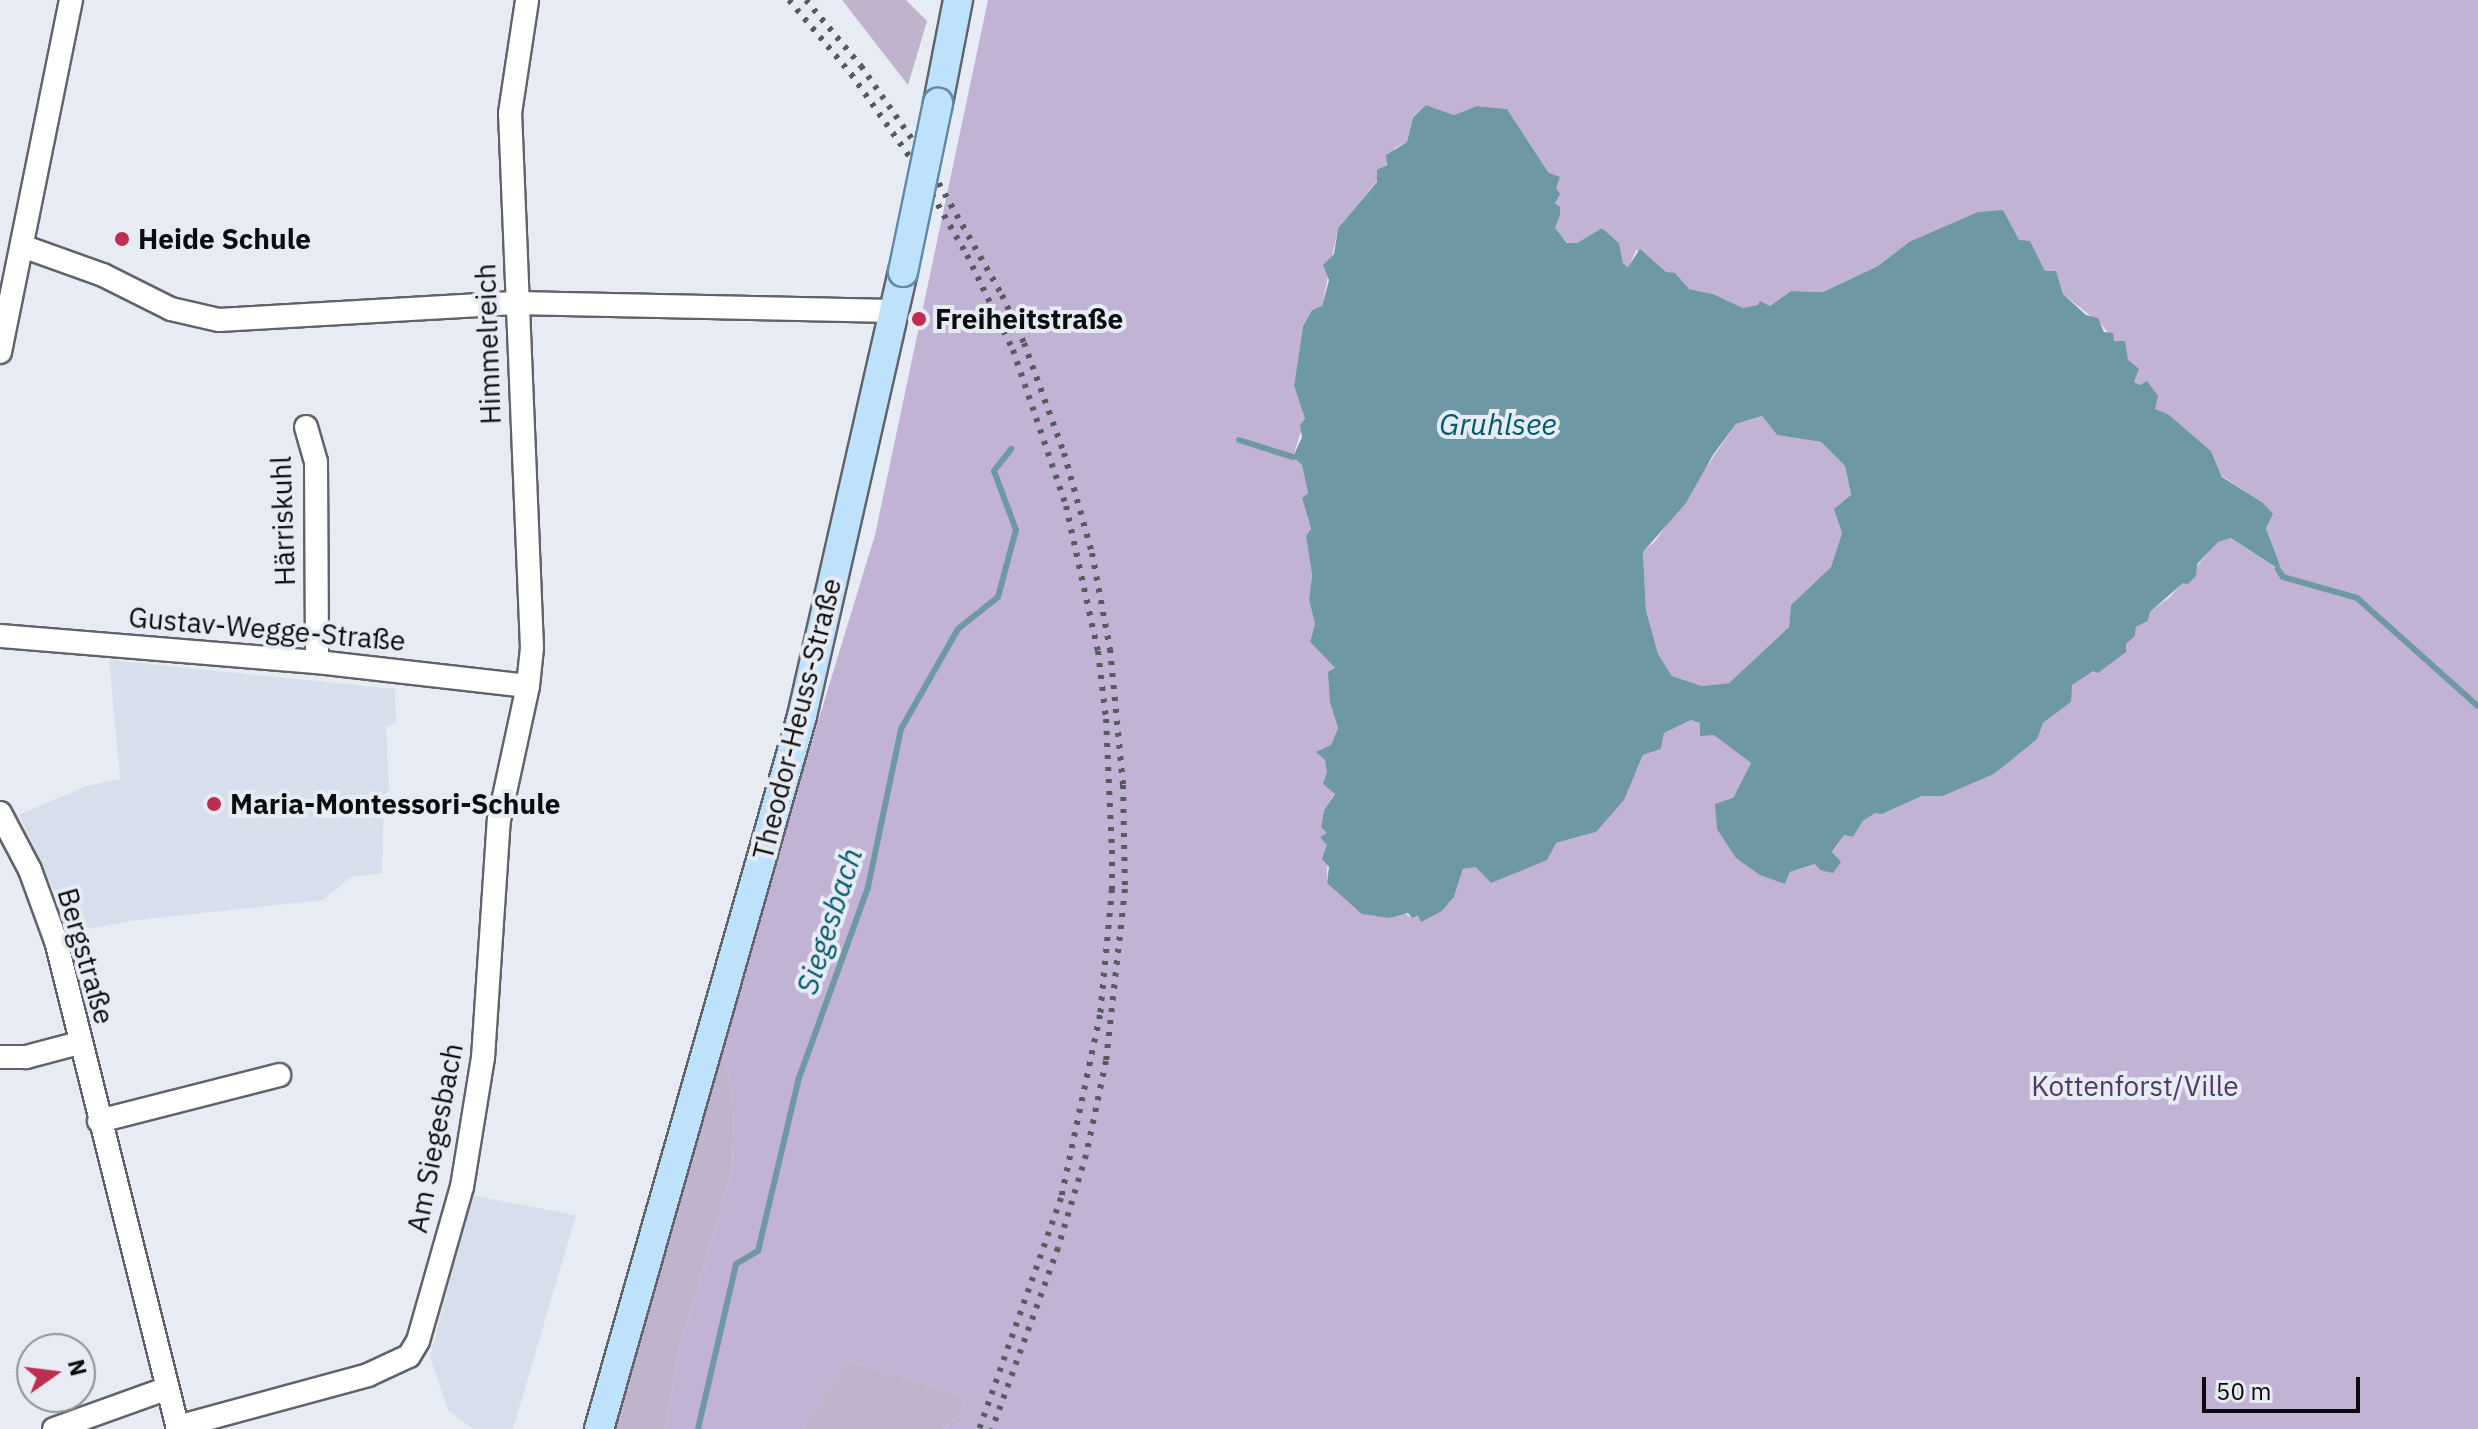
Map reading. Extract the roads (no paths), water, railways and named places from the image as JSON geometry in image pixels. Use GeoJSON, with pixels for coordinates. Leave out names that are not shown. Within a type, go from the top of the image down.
{"type":"FeatureCollection","features":[{"type":"Feature","properties":{"kind":"main road","name":"Theodor-Heuss-Straße"},"geometry":{"type":"LineString","coordinates":[[599,1429],[802,716],[903,272],[958,0]]}},
{"type":"Feature","properties":{"kind":"street"},"geometry":{"type":"LineString","coordinates":[[0,352],[71,0]]}},
{"type":"Feature","properties":{"kind":"street","name":"Himmelreich"},"geometry":{"type":"LineString","coordinates":[[527,0],[510,113],[515,303],[532,648],[528,686]]}},
{"type":"Feature","properties":{"kind":"street"},"geometry":{"type":"LineString","coordinates":[[22,246],[103,275],[171,309],[219,320],[515,303],[893,311]]}},
{"type":"Feature","properties":{"kind":"street","name":"Härriskuhl"},"geometry":{"type":"LineString","coordinates":[[306,427],[316,462],[317,662]]}},
{"type":"Feature","properties":{"kind":"street","name":"Gustav-Wegge-Straße"},"geometry":{"type":"LineString","coordinates":[[0,636],[317,662],[528,686]]}},
{"type":"Feature","properties":{"kind":"street","name":"Am Siegesbach"},"geometry":{"type":"LineString","coordinates":[[177,1428],[368,1375],[409,1356],[418,1341],[462,1187],[483,1058],[499,820],[528,686]]}},
{"type":"Feature","properties":{"kind":"street","name":"Bergstraße"},"geometry":{"type":"LineString","coordinates":[[0,813],[30,870],[56,941],[177,1428]]}},
{"type":"Feature","properties":{"kind":"street"},"geometry":{"type":"LineString","coordinates":[[0,1057],[26,1057],[79,1043]]}},
{"type":"Feature","properties":{"kind":"street"},"geometry":{"type":"LineString","coordinates":[[99,1121],[279,1075]]}},
{"type":"Feature","properties":{"kind":"street"},"geometry":{"type":"LineString","coordinates":[[54,1429],[165,1389]]}},
{"type":"Feature","properties":{"kind":"water","name":"Gruhlsee"},"geometry":{"type":"Polygon","coordinates":[[[1426,105],[1454,115],[1477,106],[1507,109],[1549,173],[1560,177],[1556,188],[1560,194],[1555,203],[1560,207],[1560,215],[1555,228],[1567,243],[1577,243],[1602,228],[1619,243],[1623,263],[1628,267],[1640,249],[1666,272],[1675,273],[1689,289],[1713,294],[1743,308],[1758,305],[1760,301],[1770,306],[1791,291],[1823,292],[1878,266],[1909,242],[1978,212],[2003,210],[2019,240],[2030,241],[2045,271],[2056,271],[2063,294],[2086,315],[2098,318],[2104,332],[2113,333],[2114,341],[2125,341],[2128,360],[2139,369],[2134,382],[2140,385],[2147,381],[2158,396],[2155,409],[2168,414],[2211,451],[2222,477],[2262,502],[2273,514],[2266,528],[2280,565],[2278,569],[2231,538],[2218,542],[2197,564],[2196,576],[2188,584],[2183,583],[2150,612],[2148,621],[2136,627],[2135,636],[2126,644],[2126,652],[2098,673],[2093,671],[2072,685],[2071,702],[2043,723],[2037,739],[1994,774],[1943,796],[1922,796],[1882,814],[1875,813],[1863,821],[1853,837],[1844,835],[1832,852],[1841,862],[1833,873],[1820,870],[1815,864],[1790,872],[1785,884],[1760,875],[1736,858],[1717,829],[1715,804],[1733,798],[1751,763],[1714,735],[1700,736],[1700,723],[1691,720],[1664,733],[1661,749],[1643,755],[1624,800],[1596,832],[1556,843],[1547,860],[1491,883],[1476,867],[1463,869],[1454,897],[1442,911],[1421,922],[1418,916],[1412,918],[1408,913],[1390,918],[1362,914],[1327,883],[1329,867],[1322,859],[1327,845],[1320,837],[1327,833],[1321,827],[1324,810],[1335,794],[1323,784],[1327,772],[1325,760],[1316,752],[1331,745],[1338,728],[1330,703],[1328,672],[1335,668],[1310,642],[1315,624],[1309,600],[1312,575],[1306,536],[1311,529],[1302,498],[1308,493],[1302,465],[1293,457],[1302,437],[1300,425],[1305,419],[1294,386],[1303,326],[1312,310],[1322,306],[1329,280],[1323,265],[1334,254],[1338,228],[1377,182],[1377,170],[1387,165],[1386,155],[1407,142],[1413,117],[1426,105]],[[1762,416],[1736,424],[1713,455],[1686,503],[1643,552],[1646,610],[1658,654],[1672,676],[1702,686],[1729,683],[1789,627],[1791,605],[1831,567],[1842,533],[1834,509],[1851,495],[1845,466],[1821,442],[1777,435],[1762,416]]]}},
{"type":"Feature","properties":{"kind":"waterway","name":"Siegesbach"},"geometry":{"type":"LineString","coordinates":[[1239,440],[1293,457]]}},
{"type":"Feature","properties":{"kind":"waterway","name":"Siegesbach"},"geometry":{"type":"LineString","coordinates":[[698,1429],[736,1264],[758,1251],[799,1078],[868,887],[901,729],[958,629],[998,597],[1016,530],[994,471],[1011,449]]}},
{"type":"Feature","properties":{"kind":"waterway"},"geometry":{"type":"LineString","coordinates":[[2278,569],[2283,577],[2357,598],[2478,706]]}},
{"type":"Feature","properties":{"kind":"railway"},"geometry":{"type":"LineString","coordinates":[[789,0],[851,74],[914,163],[967,255],[1013,350],[1066,506],[1098,651],[1106,719],[1112,850],[1112,889],[1100,1015],[1061,1198],[979,1429]]}},
{"type":"Feature","properties":{"kind":"railway"},"geometry":{"type":"LineString","coordinates":[[806,0],[861,66],[921,152],[1002,295],[1024,343],[1064,453],[1092,553],[1110,649],[1123,785],[1125,889],[1106,1061],[1086,1155],[1058,1248],[992,1429]]}},
{"type":"Feature","properties":{"kind":"place","name":"Heide Schule"},"geometry":{"type":"Point","coordinates":[122,239]}},
{"type":"Feature","properties":{"kind":"place","name":"Freiheitstraße"},"geometry":{"type":"Point","coordinates":[919,319]}},
{"type":"Feature","properties":{"kind":"place","name":"Maria-Montessori-Schule"},"geometry":{"type":"Point","coordinates":[214,804]}},
{"type":"Feature","properties":{"kind":"park label","name":"Kottenforst/Ville"},"geometry":{"type":"Point","coordinates":[2135,1086]}}]}
